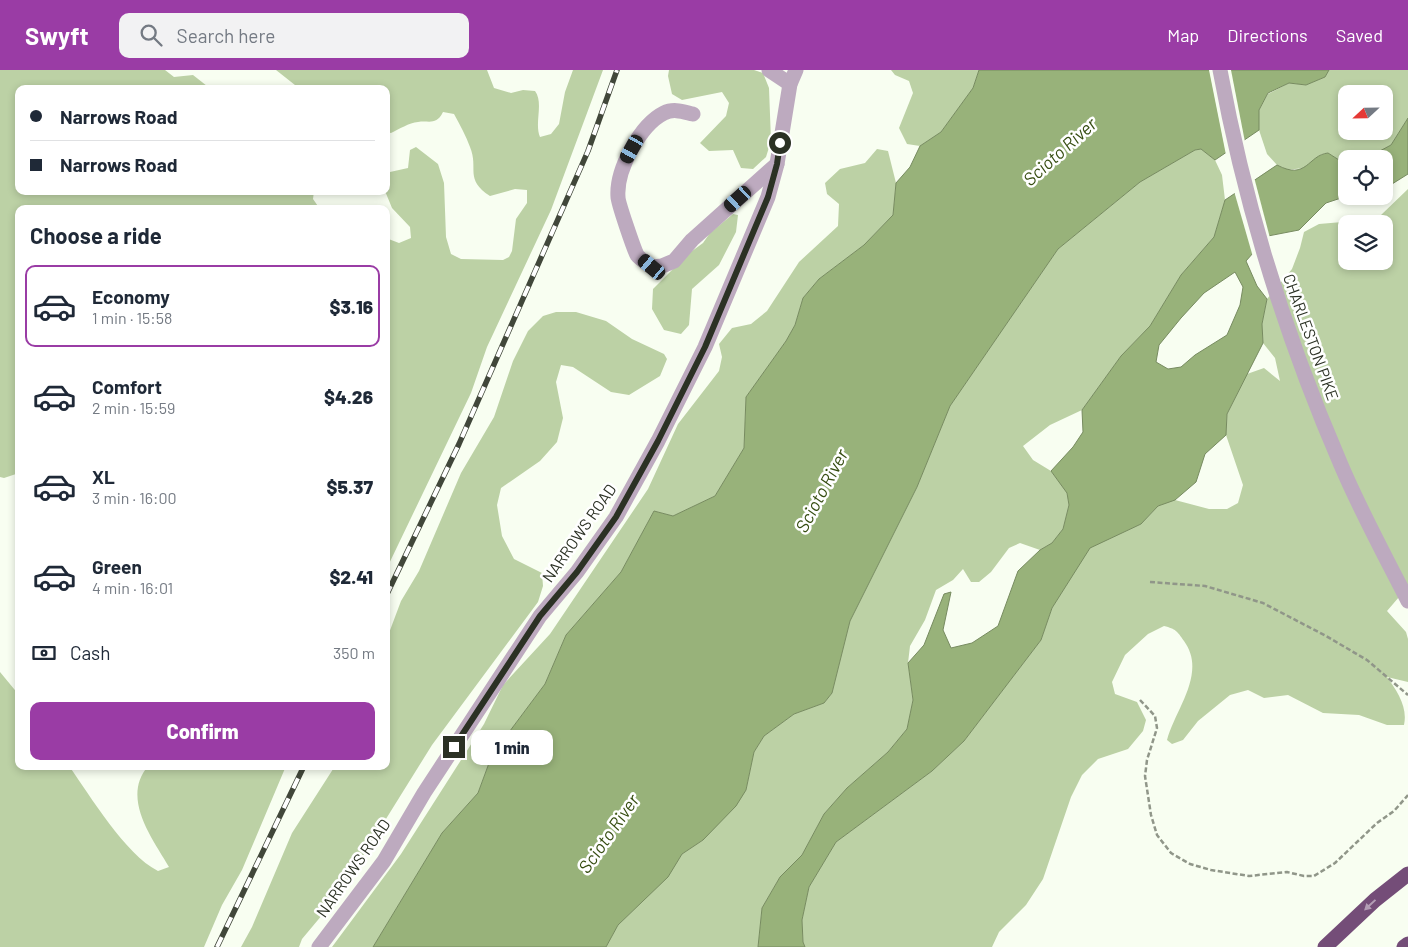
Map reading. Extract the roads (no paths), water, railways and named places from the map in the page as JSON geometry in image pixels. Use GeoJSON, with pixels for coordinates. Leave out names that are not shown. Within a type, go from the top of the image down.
{"type":"FeatureCollection","features":[{"type":"Feature","properties":{"kind":"highway"},"geometry":{"type":"LineString","coordinates":[[1325,947],[1376,900],[1408,874]]}},
{"type":"Feature","properties":{"kind":"highway"},"geometry":{"type":"LineString","coordinates":[[1404,947],[1408,944]]}},
{"type":"Feature","properties":{"kind":"street"},"geometry":{"type":"LineString","coordinates":[[769,70],[790,84]]}},
{"type":"Feature","properties":{"kind":"street","name":"NARROWS ROAD"},"geometry":{"type":"LineString","coordinates":[[319,947],[384,861],[424,793],[540,616],[577,572],[616,517],[658,441],[705,347],[768,197],[777,164],[790,84],[796,70]]}},
{"type":"Feature","properties":{"kind":"street","name":"CHARLESTON PIKE"},"geometry":{"type":"LineString","coordinates":[[1220,70],[1242,177],[1279,304],[1319,412],[1342,466],[1370,527],[1408,601]]}},
{"type":"Feature","properties":{"kind":"street"},"geometry":{"type":"LineString","coordinates":[[694,114],[678,110],[665,112],[655,119],[642,131],[623,166],[618,186],[618,198],[637,255],[652,267],[662,266],[674,261],[692,240],[777,164]]}},
{"type":"Feature","properties":{"kind":"water","name":"Scioto River"},"geometry":{"type":"Polygon","coordinates":[[[979,70],[1329,70],[1325,77],[1306,85],[1289,83],[1268,93],[1259,110],[1259,130],[1215,160],[1201,149],[1195,150],[1140,182],[1058,249],[950,406],[917,487],[850,621],[832,693],[824,703],[794,714],[764,736],[754,752],[746,790],[736,806],[703,840],[682,854],[668,877],[618,925],[606,947],[373,947],[442,833],[478,793],[492,755],[545,684],[566,635],[621,572],[654,511],[673,516],[715,496],[744,448],[746,397],[786,341],[795,325],[803,298],[819,279],[864,245],[893,215],[896,183],[910,167],[920,146],[941,132],[973,88],[979,70]]]}},
{"type":"Feature","properties":{"kind":"water"},"geometry":{"type":"Polygon","coordinates":[[[1408,118],[1408,174],[1393,183],[1393,150],[1382,150],[1391,145],[1408,118]]]}},
{"type":"Feature","properties":{"kind":"water"},"geometry":{"type":"Polygon","coordinates":[[[1328,153],[1338,159],[1338,199],[1326,203],[1299,230],[1268,236],[1246,261],[1257,286],[1267,299],[1262,324],[1263,343],[1227,414],[1226,435],[1205,454],[1196,482],[1175,500],[1158,506],[1141,524],[1090,548],[1052,608],[1041,640],[964,741],[932,771],[836,842],[809,887],[802,920],[805,947],[758,947],[762,908],[780,877],[802,855],[824,814],[847,788],[888,752],[907,729],[913,700],[908,663],[924,645],[944,594],[951,592],[943,630],[951,648],[972,643],[998,626],[1018,571],[1040,550],[1052,543],[1063,529],[1069,505],[1067,493],[1051,471],[1073,447],[1083,432],[1082,410],[1121,356],[1150,326],[1181,275],[1214,237],[1225,200],[1277,165],[1287,169],[1301,169],[1316,158],[1328,153]],[[1235,272],[1204,293],[1181,318],[1159,345],[1156,362],[1168,369],[1181,367],[1195,355],[1227,335],[1240,305],[1243,287],[1235,272]]]}},
{"type":"Feature","properties":{"kind":"railway"},"geometry":{"type":"LineString","coordinates":[[390,588],[459,444],[588,151],[617,70]]}},
{"type":"Feature","properties":{"kind":"railway"},"geometry":{"type":"LineString","coordinates":[[217,947],[302,770]]}}]}
